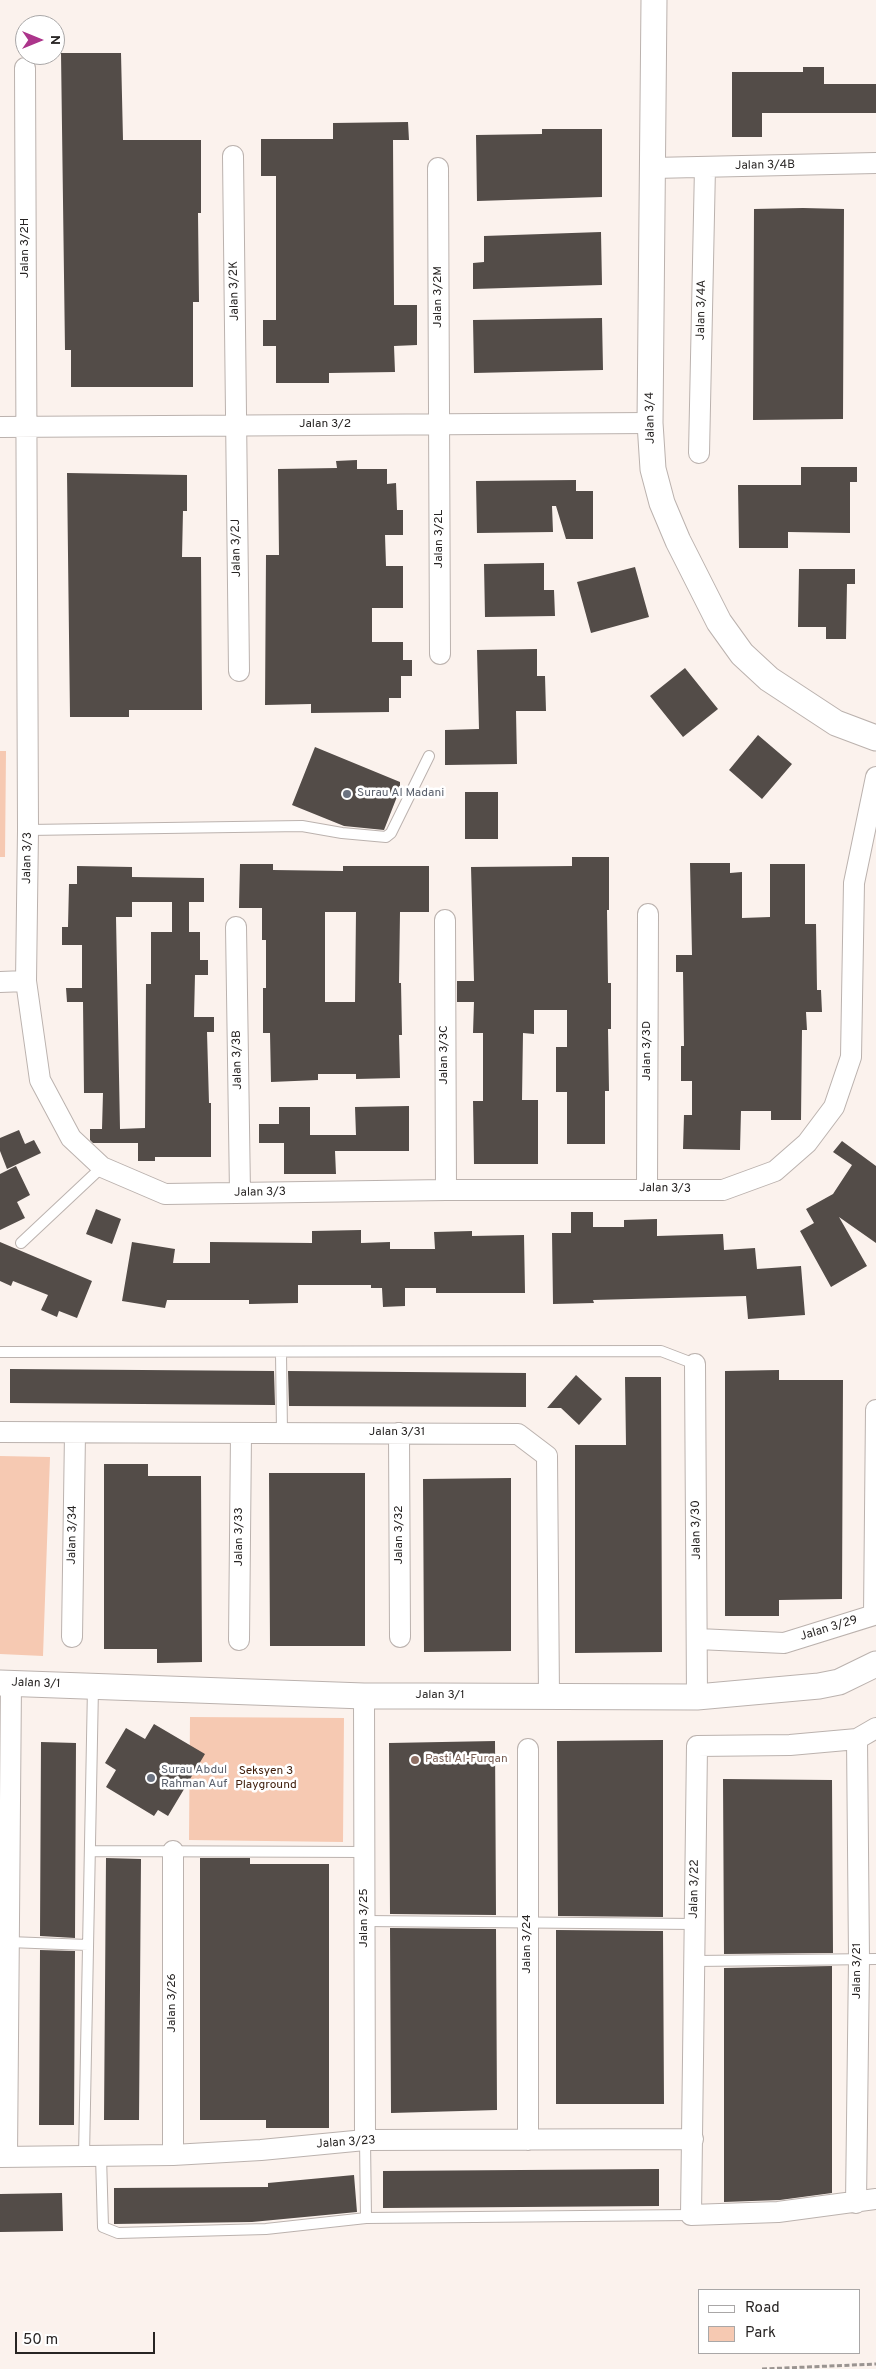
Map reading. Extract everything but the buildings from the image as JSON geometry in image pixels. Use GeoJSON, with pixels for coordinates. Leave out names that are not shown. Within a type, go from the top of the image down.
{"type":"FeatureCollection","features":[{"type":"Feature","properties":{"kind":"street","name":"Jalan 3/4"},"geometry":{"type":"LineString","coordinates":[[654,0],[650,423],[654,469],[662,503],[678,541],[719,622],[742,654],[769,679],[836,723],[876,738]]}},
{"type":"Feature","properties":{"kind":"street","name":"Jalan 3/2H"},"geometry":{"type":"LineString","coordinates":[[25,68],[27,427]]}},
{"type":"Feature","properties":{"kind":"street","name":"Jalan 3/2K"},"geometry":{"type":"LineString","coordinates":[[233,156],[236,426]]}},
{"type":"Feature","properties":{"kind":"street","name":"Jalan 3/4B"},"geometry":{"type":"LineString","coordinates":[[653,168],[876,164]]}},
{"type":"Feature","properties":{"kind":"street","name":"Jalan 3/4A"},"geometry":{"type":"LineString","coordinates":[[700,453],[705,167]]}},
{"type":"Feature","properties":{"kind":"street","name":"Jalan 3/2M"},"geometry":{"type":"LineString","coordinates":[[438,168],[439,425]]}},
{"type":"Feature","properties":{"kind":"street","name":"Jalan 3/2"},"geometry":{"type":"LineString","coordinates":[[0,427],[650,423]]}},
{"type":"Feature","properties":{"kind":"street","name":"Jalan 3/2L"},"geometry":{"type":"LineString","coordinates":[[439,425],[440,654]]}},
{"type":"Feature","properties":{"kind":"street","name":"Jalan 3/2J"},"geometry":{"type":"LineString","coordinates":[[236,426],[239,671]]}},
{"type":"Feature","properties":{"kind":"street","name":"Jalan 3/3"},"geometry":{"type":"LineString","coordinates":[[27,427],[28,830],[26,981],[40,1080],[71,1138],[102,1167],[165,1194],[446,1190],[723,1190],[774,1171],[807,1142],[834,1107],[851,1057],[854,883],[875,784]]}},
{"type":"Feature","properties":{"kind":"street","name":"Jalan 3/3D"},"geometry":{"type":"LineString","coordinates":[[647,1189],[648,914]]}},
{"type":"Feature","properties":{"kind":"street","name":"Jalan 3/3C"},"geometry":{"type":"LineString","coordinates":[[445,920],[446,1190]]}},
{"type":"Feature","properties":{"kind":"street","name":"Jalan 3/3B"},"geometry":{"type":"LineString","coordinates":[[236,927],[240,1194]]}},
{"type":"Feature","properties":{"kind":"street"},"geometry":{"type":"LineString","coordinates":[[0,982],[26,981]]}},
{"type":"Feature","properties":{"kind":"street","name":"Jalan 3/30"},"geometry":{"type":"LineString","coordinates":[[696,1364],[697,1697]]}},
{"type":"Feature","properties":{"kind":"street","name":"Jalan 3/29"},"geometry":{"type":"LineString","coordinates":[[698,1638],[784,1643],[874,1615],[876,1410]]}},
{"type":"Feature","properties":{"kind":"street","name":"Jalan 3/31"},"geometry":{"type":"LineString","coordinates":[[0,1432],[518,1434],[547,1456],[549,1696]]}},
{"type":"Feature","properties":{"kind":"street","name":"Jalan 3/34"},"geometry":{"type":"LineString","coordinates":[[72,1637],[75,1433]]}},
{"type":"Feature","properties":{"kind":"street","name":"Jalan 3/32"},"geometry":{"type":"LineString","coordinates":[[399,1433],[400,1637]]}},
{"type":"Feature","properties":{"kind":"street","name":"Jalan 3/33"},"geometry":{"type":"LineString","coordinates":[[240,1640],[241,1434]]}},
{"type":"Feature","properties":{"kind":"street","name":"Jalan 3/1"},"geometry":{"type":"LineString","coordinates":[[6,1683],[364,1696],[697,1697],[819,1686],[839,1682],[876,1664]]}},
{"type":"Feature","properties":{"kind":"street"},"geometry":{"type":"LineString","coordinates":[[3,2157],[6,1932],[6,1683]]}},
{"type":"Feature","properties":{"kind":"street","name":"Jalan 3/25"},"geometry":{"type":"LineString","coordinates":[[364,1696],[365,2140]]}},
{"type":"Feature","properties":{"kind":"street","name":"Jalan 3/22"},"geometry":{"type":"LineString","coordinates":[[691,2215],[697,1746],[790,1745],[857,1739],[876,1728]]}},
{"type":"Feature","properties":{"kind":"street","name":"Jalan 3/21"},"geometry":{"type":"LineString","coordinates":[[856,2203],[867,1959],[857,1739]]}},
{"type":"Feature","properties":{"kind":"street","name":"Jalan 3/24"},"geometry":{"type":"LineString","coordinates":[[528,1748],[528,2140]]}},
{"type":"Feature","properties":{"kind":"street","name":"Jalan 3/26"},"geometry":{"type":"LineString","coordinates":[[173,1851],[173,2155]]}},
{"type":"Feature","properties":{"kind":"street","name":"Jalan 3/23"},"geometry":{"type":"LineString","coordinates":[[3,2157],[173,2155],[261,2150],[365,2140],[693,2139]]}},
{"type":"Feature","properties":{"kind":"street"},"geometry":{"type":"LineString","coordinates":[[691,2215],[742,2215],[876,2200]]}},
{"type":"Feature","properties":{"kind":"lane"},"geometry":{"type":"LineString","coordinates":[[28,830],[302,826],[342,834],[386,837],[392,833],[429,756]]}},
{"type":"Feature","properties":{"kind":"lane"},"geometry":{"type":"LineString","coordinates":[[21,1243],[102,1167]]}},
{"type":"Feature","properties":{"kind":"lane"},"geometry":{"type":"LineString","coordinates":[[0,1352],[661,1351],[696,1364]]}},
{"type":"Feature","properties":{"kind":"lane"},"geometry":{"type":"LineString","coordinates":[[282,1353],[282,1433]]}},
{"type":"Feature","properties":{"kind":"lane"},"geometry":{"type":"LineString","coordinates":[[93,1686],[88,1945],[92,2156],[103,2227],[118,2233],[266,2229],[366,2218],[691,2215]]}},
{"type":"Feature","properties":{"kind":"lane"},"geometry":{"type":"LineString","coordinates":[[90,1851],[364,1852]]}},
{"type":"Feature","properties":{"kind":"lane"},"geometry":{"type":"LineString","coordinates":[[365,1921],[695,1924]]}},
{"type":"Feature","properties":{"kind":"lane"},"geometry":{"type":"LineString","coordinates":[[6,1932],[88,1945]]}},
{"type":"Feature","properties":{"kind":"lane"},"geometry":{"type":"LineString","coordinates":[[694,1961],[867,1959]]}},
{"type":"Feature","properties":{"kind":"lane"},"geometry":{"type":"LineString","coordinates":[[365,2140],[366,2218]]}},
{"type":"Feature","properties":{"kind":"path"},"geometry":{"type":"LineString","coordinates":[[762,2369],[876,2364]]}},
{"type":"Feature","properties":{"kind":"green space"},"geometry":{"type":"Polygon","coordinates":[[[0,751],[6,751],[5,857],[0,857],[0,751]]]}},
{"type":"Feature","properties":{"kind":"green space"},"geometry":{"type":"Polygon","coordinates":[[[0,1456],[50,1457],[43,1656],[0,1654],[0,1456]]]}},
{"type":"Feature","properties":{"kind":"green space","name":"Seksyen 3 Playground"},"geometry":{"type":"Polygon","coordinates":[[[190,1717],[344,1718],[343,1842],[189,1840],[190,1717]]]}},
{"type":"Feature","properties":{"kind":"place","name":"Surau Al Madani"},"geometry":{"type":"Point","coordinates":[347,794]}},
{"type":"Feature","properties":{"kind":"place","name":"Pasti Al-Furqan"},"geometry":{"type":"Point","coordinates":[415,1760]}},
{"type":"Feature","properties":{"kind":"place","name":"Surau Abdul Rahman Auf"},"geometry":{"type":"Point","coordinates":[151,1778]}}]}
